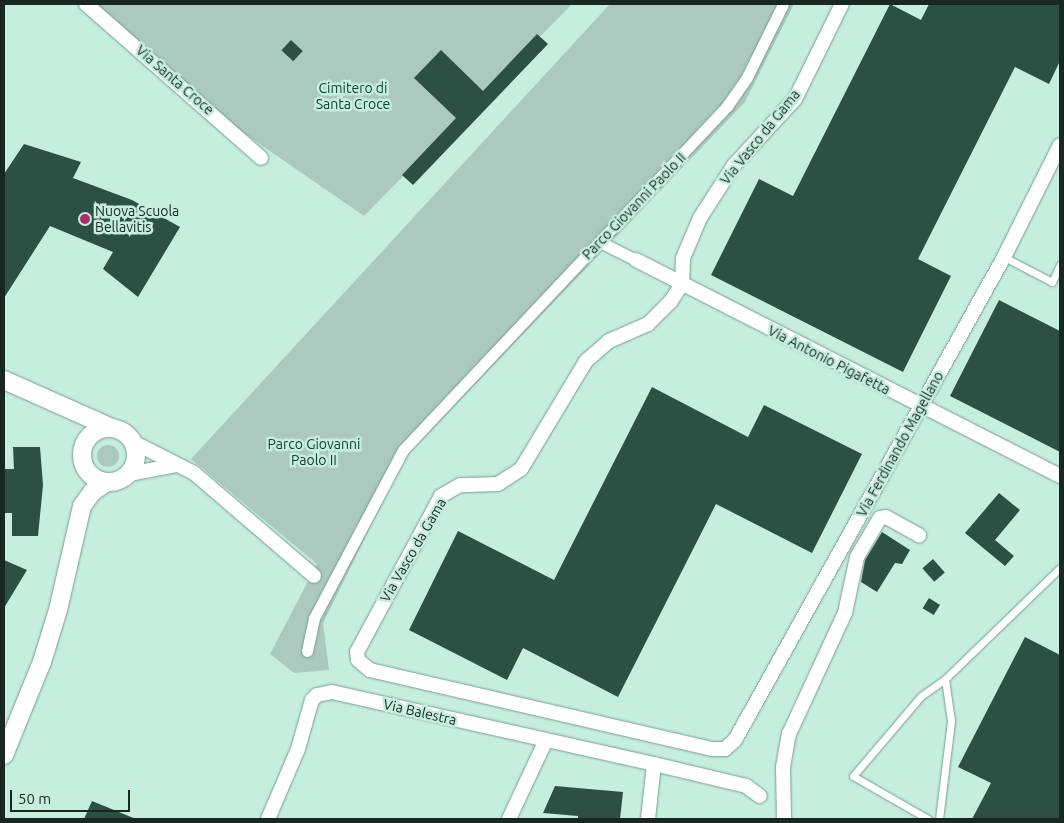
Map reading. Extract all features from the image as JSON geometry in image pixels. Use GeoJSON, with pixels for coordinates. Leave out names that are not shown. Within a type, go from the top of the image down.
{"type":"FeatureCollection","features":[{"type":"Feature","properties":{"kind":"street","name":"Via Santa Croce"},"geometry":{"type":"LineString","coordinates":[[86,4],[260,158]]}},
{"type":"Feature","properties":{"kind":"street","name":"Parco Giovanni Paolo II"},"geometry":{"type":"LineString","coordinates":[[307,651],[314,618],[395,462],[412,438],[727,106],[747,77],[783,4]]}},
{"type":"Feature","properties":{"kind":"street","name":"Via Vasco da Gama"},"geometry":{"type":"LineString","coordinates":[[735,740],[725,749],[712,749],[370,670],[358,660],[357,652],[441,496],[460,485],[498,484],[521,469],[586,361],[608,341],[648,324],[670,302],[682,284],[683,258],[700,218],[734,165],[795,98],[842,4]]}},
{"type":"Feature","properties":{"kind":"street","name":"Via Ferdinando Magellano"},"geometry":{"type":"LineString","coordinates":[[735,740],[1004,257],[1060,145]]}},
{"type":"Feature","properties":{"kind":"street","name":"Via Antonio Pigafetta"},"geometry":{"type":"LineString","coordinates":[[600,242],[920,407],[1060,476]]}},
{"type":"Feature","properties":{"kind":"street"},"geometry":{"type":"LineString","coordinates":[[4,380],[69,410],[120,430],[133,442],[194,473],[329,589]]}},
{"type":"Feature","properties":{"kind":"street"},"geometry":{"type":"LineString","coordinates":[[69,410],[81,435],[85,470],[78,522]]}},
{"type":"Feature","properties":{"kind":"street"},"geometry":{"type":"LineString","coordinates":[[82,449],[93,433],[112,428]]}},
{"type":"Feature","properties":{"kind":"street"},"geometry":{"type":"LineString","coordinates":[[129,474],[136,459],[133,442]]}},
{"type":"Feature","properties":{"kind":"street"},"geometry":{"type":"LineString","coordinates":[[4,755],[42,662],[58,610],[82,506],[92,492],[106,483],[129,474],[176,465]]}},
{"type":"Feature","properties":{"kind":"street"},"geometry":{"type":"LineString","coordinates":[[85,470],[98,480],[106,483]]}},
{"type":"Feature","properties":{"kind":"street"},"geometry":{"type":"LineString","coordinates":[[784,819],[783,767],[790,734],[845,613],[857,557],[880,518],[886,517],[919,535]]}},
{"type":"Feature","properties":{"kind":"street","name":"Via Balestra"},"geometry":{"type":"LineString","coordinates":[[268,819],[298,749],[312,700],[323,692],[654,764],[746,786],[760,796]]}},
{"type":"Feature","properties":{"kind":"street"},"geometry":{"type":"LineString","coordinates":[[509,819],[546,740]]}},
{"type":"Feature","properties":{"kind":"street"},"geometry":{"type":"LineString","coordinates":[[648,819],[654,764]]}},
{"type":"Feature","properties":{"kind":"lane"},"geometry":{"type":"LineString","coordinates":[[1004,257],[1052,282],[1060,266]]}},
{"type":"Feature","properties":{"kind":"lane"},"geometry":{"type":"LineString","coordinates":[[928,819],[854,776],[921,696],[945,679],[1060,568]]}},
{"type":"Feature","properties":{"kind":"lane"},"geometry":{"type":"LineString","coordinates":[[939,819],[950,721],[945,679]]}},
{"type":"Feature","properties":{"kind":"green space","name":"Cimitero di Santa Croce"},"geometry":{"type":"Polygon","coordinates":[[[92,4],[572,4],[364,216],[225,120],[92,4]]]}},
{"type":"Feature","properties":{"kind":"green space","name":"Parco Giovanni Paolo II"},"geometry":{"type":"Polygon","coordinates":[[[610,4],[794,4],[745,102],[404,459],[323,623],[329,670],[294,673],[270,654],[317,564],[191,459],[610,4]]]}},
{"type":"Feature","properties":{"kind":"green space"},"geometry":{"type":"Polygon","coordinates":[[[108,445],[116,448],[119,456],[116,464],[108,467],[100,464],[97,456],[100,448],[108,445]]]}},
{"type":"Feature","properties":{"kind":"building"},"geometry":{"type":"Polygon","coordinates":[[[890,4],[921,20],[929,4],[1060,4],[1060,61],[1049,84],[1015,67],[918,259],[951,276],[903,372],[711,275],[759,179],[793,196],[890,4]]]}},
{"type":"Feature","properties":{"kind":"building"},"geometry":{"type":"Polygon","coordinates":[[[537,34],[548,44],[413,185],[402,175],[456,118],[414,78],[441,50],[483,91],[537,34]]]}},
{"type":"Feature","properties":{"kind":"building"},"geometry":{"type":"Polygon","coordinates":[[[291,40],[303,51],[293,61],[281,50],[291,40]]]}},
{"type":"Feature","properties":{"kind":"building","name":"Nuova Scuola Bellavitis"},"geometry":{"type":"Polygon","coordinates":[[[24,144],[81,162],[73,178],[132,200],[180,227],[138,297],[103,269],[113,252],[50,226],[4,298],[4,174],[24,144]]]}},
{"type":"Feature","properties":{"kind":"building"},"geometry":{"type":"Polygon","coordinates":[[[999,300],[1060,331],[1060,452],[950,396],[999,300]]]}},
{"type":"Feature","properties":{"kind":"building"},"geometry":{"type":"Polygon","coordinates":[[[652,387],[748,437],[764,405],[862,454],[812,553],[716,504],[618,697],[523,648],[507,680],[409,630],[458,531],[554,580],[652,387]]]}},
{"type":"Feature","properties":{"kind":"building"},"geometry":{"type":"Polygon","coordinates":[[[13,447],[40,447],[43,485],[38,536],[12,536],[12,513],[5,513],[5,469],[14,469],[13,447]]]}},
{"type":"Feature","properties":{"kind":"building"},"geometry":{"type":"Polygon","coordinates":[[[999,493],[1020,510],[995,540],[1014,556],[1005,566],[965,533],[999,493]]]}},
{"type":"Feature","properties":{"kind":"building"},"geometry":{"type":"Polygon","coordinates":[[[882,532],[910,550],[902,564],[895,563],[877,592],[861,582],[865,560],[882,532]]]}},
{"type":"Feature","properties":{"kind":"building"},"geometry":{"type":"Polygon","coordinates":[[[933,559],[945,573],[934,582],[922,568],[933,559]]]}},
{"type":"Feature","properties":{"kind":"building"},"geometry":{"type":"Polygon","coordinates":[[[4,560],[27,570],[4,608],[4,560]]]}},
{"type":"Feature","properties":{"kind":"building"},"geometry":{"type":"Polygon","coordinates":[[[929,598],[940,605],[934,615],[923,608],[929,598]]]}},
{"type":"Feature","properties":{"kind":"building"},"geometry":{"type":"Polygon","coordinates":[[[1025,637],[1060,655],[1060,819],[972,819],[991,783],[958,767],[1025,637]]]}},
{"type":"Feature","properties":{"kind":"building"},"geometry":{"type":"Polygon","coordinates":[[[555,786],[623,792],[620,819],[578,819],[578,816],[543,813],[555,786]]]}},
{"type":"Feature","properties":{"kind":"building"},"geometry":{"type":"Polygon","coordinates":[[[92,801],[136,819],[84,819],[92,801]]]}},
{"type":"Feature","properties":{"kind":"place","name":"Nuova Scuola Bellavitis"},"geometry":{"type":"Point","coordinates":[85,219]}}]}
